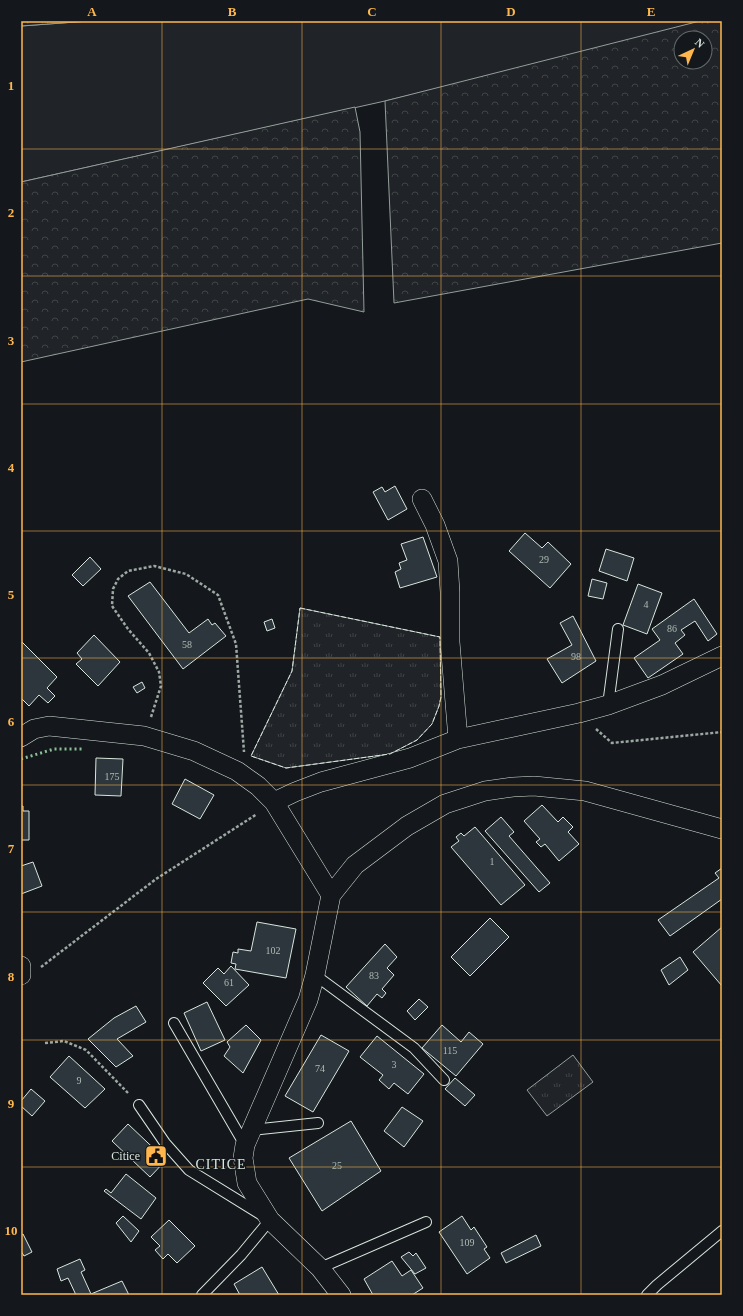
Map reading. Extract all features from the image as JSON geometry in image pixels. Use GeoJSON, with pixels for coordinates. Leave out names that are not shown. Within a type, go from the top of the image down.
{"type":"FeatureCollection","features":[{"type":"Feature","properties":{"kind":"street"},"geometry":{"type":"LineString","coordinates":[[422,499],[435,525],[448,561],[450,592],[450,642],[458,739]]}},
{"type":"Feature","properties":{"kind":"street"},"geometry":{"type":"LineString","coordinates":[[274,802],[321,782],[410,758],[458,739],[579,714],[608,705],[662,686],[722,656]]}},
{"type":"Feature","properties":{"kind":"street"},"geometry":{"type":"LineString","coordinates":[[21,737],[34,729],[49,726],[144,736],[194,751],[237,771],[258,786],[274,802],[331,895]]}},
{"type":"Feature","properties":{"kind":"street"},"geometry":{"type":"LineString","coordinates":[[341,1295],[320,1268],[270,1220],[247,1183],[243,1158],[248,1137],[308,1000],[315,975],[331,895],[355,865],[407,826],[445,804],[485,791],[513,787],[534,786],[585,791],[722,829]]}},
{"type":"Feature","properties":{"kind":"street"},"geometry":{"type":"LineString","coordinates":[[21,975],[30,967]]}},
{"type":"Feature","properties":{"kind":"lane"},"geometry":{"type":"LineString","coordinates":[[608,705],[618,629]]}},
{"type":"Feature","properties":{"kind":"lane"},"geometry":{"type":"LineString","coordinates":[[315,975],[414,1048],[444,1080]]}},
{"type":"Feature","properties":{"kind":"lane"},"geometry":{"type":"LineString","coordinates":[[174,1023],[248,1137],[318,1123]]}},
{"type":"Feature","properties":{"kind":"lane"},"geometry":{"type":"LineString","coordinates":[[139,1105],[164,1143],[189,1170],[270,1220],[241,1255],[202,1295]]}},
{"type":"Feature","properties":{"kind":"lane"},"geometry":{"type":"LineString","coordinates":[[320,1268],[426,1222]]}},
{"type":"Feature","properties":{"kind":"lane"},"geometry":{"type":"LineString","coordinates":[[647,1295],[722,1231]]}},
{"type":"Feature","properties":{"kind":"path"},"geometry":{"type":"LineString","coordinates":[[144,736],[161,686],[159,672],[149,654],[128,629],[112,606],[113,589],[118,579],[128,571],[154,566],[186,574],[218,595],[236,644],[244,752],[237,771]]}},
{"type":"Feature","properties":{"kind":"path"},"geometry":{"type":"LineString","coordinates":[[579,714],[612,743],[722,732]]}},
{"type":"Feature","properties":{"kind":"path"},"geometry":{"type":"LineString","coordinates":[[30,967],[156,879],[274,802]]}},
{"type":"Feature","properties":{"kind":"path"},"geometry":{"type":"LineString","coordinates":[[45,1043],[64,1041],[86,1050],[139,1105]]}},
{"type":"Feature","properties":{"kind":"green space"},"geometry":{"type":"Polygon","coordinates":[[[21,21],[89,21],[21,26],[21,21]]]}},
{"type":"Feature","properties":{"kind":"green space"},"geometry":{"type":"Polygon","coordinates":[[[89,21],[722,21],[684,30],[673,30],[673,33],[385,101],[21,182],[21,26],[89,21]]]}},
{"type":"Feature","properties":{"kind":"green space"},"geometry":{"type":"Polygon","coordinates":[[[700,21],[722,21],[722,243],[394,303],[385,101],[700,21]]]}},
{"type":"Feature","properties":{"kind":"green space"},"geometry":{"type":"Polygon","coordinates":[[[355,107],[360,132],[364,312],[308,299],[21,362],[21,182],[355,107]]]}},
{"type":"Feature","properties":{"kind":"green space"},"geometry":{"type":"Polygon","coordinates":[[[300,608],[440,637],[441,697],[439,706],[432,724],[417,740],[390,754],[286,768],[251,756],[292,671],[300,608]]]}},
{"type":"Feature","properties":{"kind":"green space"},"geometry":{"type":"Polygon","coordinates":[[[573,1055],[593,1082],[547,1116],[527,1090],[573,1055]]]}},
{"type":"Feature","properties":{"kind":"building"},"geometry":{"type":"Polygon","coordinates":[[[395,486],[407,509],[388,520],[373,492],[382,487],[385,492],[395,486]]]}},
{"type":"Feature","properties":{"kind":"building"},"geometry":{"type":"Polygon","coordinates":[[[525,533],[542,548],[548,542],[571,564],[550,588],[509,551],[525,533]]]}},
{"type":"Feature","properties":{"kind":"building"},"geometry":{"type":"Polygon","coordinates":[[[423,537],[437,577],[400,588],[395,572],[401,569],[399,563],[407,560],[401,544],[423,537]]]}},
{"type":"Feature","properties":{"kind":"building"},"geometry":{"type":"Polygon","coordinates":[[[606,549],[634,558],[627,581],[599,571],[606,549]]]}},
{"type":"Feature","properties":{"kind":"building"},"geometry":{"type":"Polygon","coordinates":[[[90,557],[101,569],[83,586],[72,575],[90,557]]]}},
{"type":"Feature","properties":{"kind":"building"},"geometry":{"type":"Polygon","coordinates":[[[592,579],[607,583],[603,599],[588,596],[592,579]]]}},
{"type":"Feature","properties":{"kind":"building"},"geometry":{"type":"Polygon","coordinates":[[[150,582],[189,633],[208,619],[212,625],[215,623],[226,636],[183,669],[128,596],[150,582]]]}},
{"type":"Feature","properties":{"kind":"building"},"geometry":{"type":"Polygon","coordinates":[[[638,584],[662,593],[647,634],[623,625],[638,584]]]}},
{"type":"Feature","properties":{"kind":"building"},"geometry":{"type":"Polygon","coordinates":[[[694,599],[717,634],[708,641],[695,621],[681,630],[685,635],[675,643],[683,654],[648,678],[634,658],[660,640],[652,629],[694,599]]]}},
{"type":"Feature","properties":{"kind":"building"},"geometry":{"type":"Polygon","coordinates":[[[573,616],[596,661],[562,683],[547,659],[572,645],[560,623],[573,616]]]}},
{"type":"Feature","properties":{"kind":"building"},"geometry":{"type":"Polygon","coordinates":[[[272,619],[275,628],[267,631],[264,622],[272,619]]]}},
{"type":"Feature","properties":{"kind":"building"},"geometry":{"type":"Polygon","coordinates":[[[94,635],[120,662],[98,686],[76,664],[82,659],[77,653],[94,635]]]}},
{"type":"Feature","properties":{"kind":"building"},"geometry":{"type":"Polygon","coordinates":[[[21,641],[57,677],[47,688],[55,696],[48,703],[39,695],[29,706],[21,698],[21,641]]]}},
{"type":"Feature","properties":{"kind":"building"},"geometry":{"type":"Polygon","coordinates":[[[142,682],[145,688],[137,693],[133,687],[142,682]]]}},
{"type":"Feature","properties":{"kind":"building"},"geometry":{"type":"Polygon","coordinates":[[[96,758],[123,759],[121,796],[95,795],[96,758]]]}},
{"type":"Feature","properties":{"kind":"building"},"geometry":{"type":"Polygon","coordinates":[[[185,779],[214,795],[200,819],[172,804],[185,779]]]}},
{"type":"Feature","properties":{"kind":"building"},"geometry":{"type":"Polygon","coordinates":[[[542,805],[558,822],[563,817],[573,827],[568,832],[579,844],[559,861],[545,844],[541,847],[536,842],[540,839],[524,821],[542,805]]]}},
{"type":"Feature","properties":{"kind":"building"},"geometry":{"type":"Polygon","coordinates":[[[21,806],[23,806],[23,811],[29,811],[29,840],[21,840],[21,806]]]}},
{"type":"Feature","properties":{"kind":"building"},"geometry":{"type":"Polygon","coordinates":[[[501,817],[514,832],[509,836],[550,883],[539,892],[485,831],[501,817]]]}},
{"type":"Feature","properties":{"kind":"building"},"geometry":{"type":"Polygon","coordinates":[[[475,827],[525,885],[501,905],[451,847],[459,841],[456,837],[461,833],[464,836],[475,827]]]}},
{"type":"Feature","properties":{"kind":"building"},"geometry":{"type":"Polygon","coordinates":[[[33,862],[42,886],[21,894],[21,866],[33,862]]]}},
{"type":"Feature","properties":{"kind":"building"},"geometry":{"type":"Polygon","coordinates":[[[722,868],[722,899],[670,936],[658,920],[719,878],[715,873],[722,868]]]}},
{"type":"Feature","properties":{"kind":"building"},"geometry":{"type":"Polygon","coordinates":[[[490,918],[509,937],[470,976],[451,957],[490,918]]]}},
{"type":"Feature","properties":{"kind":"building"},"geometry":{"type":"Polygon","coordinates":[[[257,922],[296,929],[286,978],[235,969],[236,964],[231,963],[233,952],[238,953],[238,949],[251,951],[257,922]]]}},
{"type":"Feature","properties":{"kind":"building"},"geometry":{"type":"Polygon","coordinates":[[[722,927],[722,986],[693,952],[722,927]]]}},
{"type":"Feature","properties":{"kind":"building"},"geometry":{"type":"Polygon","coordinates":[[[385,944],[397,957],[387,968],[394,975],[382,989],[386,993],[382,998],[377,994],[367,1006],[346,987],[385,944]]]}},
{"type":"Feature","properties":{"kind":"building"},"geometry":{"type":"Polygon","coordinates":[[[680,957],[688,970],[669,985],[661,970],[680,957]]]}},
{"type":"Feature","properties":{"kind":"building"},"geometry":{"type":"Polygon","coordinates":[[[231,966],[249,985],[226,1006],[203,983],[218,968],[224,974],[231,966]]]}},
{"type":"Feature","properties":{"kind":"building"},"geometry":{"type":"Polygon","coordinates":[[[419,999],[428,1007],[415,1020],[407,1011],[419,999]]]}},
{"type":"Feature","properties":{"kind":"building"},"geometry":{"type":"Polygon","coordinates":[[[207,1002],[225,1040],[201,1051],[184,1013],[207,1002]]]}},
{"type":"Feature","properties":{"kind":"building"},"geometry":{"type":"Polygon","coordinates":[[[136,1006],[146,1022],[117,1039],[133,1056],[116,1067],[88,1039],[114,1018],[136,1006]]]}},
{"type":"Feature","properties":{"kind":"building"},"geometry":{"type":"Polygon","coordinates":[[[246,1025],[261,1040],[243,1073],[224,1056],[230,1047],[227,1042],[246,1025]]]}},
{"type":"Feature","properties":{"kind":"building"},"geometry":{"type":"Polygon","coordinates":[[[442,1025],[461,1042],[469,1032],[483,1044],[456,1076],[422,1048],[442,1025]]]}},
{"type":"Feature","properties":{"kind":"building"},"geometry":{"type":"Polygon","coordinates":[[[321,1035],[349,1051],[313,1112],[285,1096],[321,1035]]]}},
{"type":"Feature","properties":{"kind":"building"},"geometry":{"type":"Polygon","coordinates":[[[377,1036],[424,1074],[408,1094],[394,1083],[389,1089],[379,1080],[383,1075],[360,1057],[377,1036]]]}},
{"type":"Feature","properties":{"kind":"building"},"geometry":{"type":"Polygon","coordinates":[[[69,1056],[105,1089],[85,1108],[50,1077],[69,1056]]]}},
{"type":"Feature","properties":{"kind":"building"},"geometry":{"type":"Polygon","coordinates":[[[455,1078],[475,1095],[465,1106],[445,1089],[455,1078]]]}},
{"type":"Feature","properties":{"kind":"building"},"geometry":{"type":"Polygon","coordinates":[[[31,1089],[45,1101],[32,1116],[21,1106],[21,1101],[31,1089]]]}},
{"type":"Feature","properties":{"kind":"building"},"geometry":{"type":"Polygon","coordinates":[[[402,1107],[423,1121],[404,1147],[384,1131],[402,1107]]]}},
{"type":"Feature","properties":{"kind":"building"},"geometry":{"type":"Polygon","coordinates":[[[351,1121],[381,1171],[322,1211],[289,1158],[351,1121]]]}},
{"type":"Feature","properties":{"kind":"building"},"geometry":{"type":"Polygon","coordinates":[[[128,1124],[166,1160],[150,1177],[112,1141],[128,1124]]]}},
{"type":"Feature","properties":{"kind":"building"},"geometry":{"type":"Polygon","coordinates":[[[126,1174],[156,1198],[141,1219],[104,1191],[106,1189],[111,1193],[126,1174]]]}},
{"type":"Feature","properties":{"kind":"building"},"geometry":{"type":"Polygon","coordinates":[[[123,1216],[139,1231],[131,1242],[116,1223],[123,1216]]]}},
{"type":"Feature","properties":{"kind":"building"},"geometry":{"type":"Polygon","coordinates":[[[462,1216],[471,1230],[474,1227],[487,1247],[484,1249],[490,1258],[467,1274],[439,1232],[462,1216]]]}},
{"type":"Feature","properties":{"kind":"building"},"geometry":{"type":"Polygon","coordinates":[[[169,1220],[195,1246],[177,1263],[168,1254],[163,1259],[155,1250],[160,1246],[151,1237],[169,1220]]]}},
{"type":"Feature","properties":{"kind":"building"},"geometry":{"type":"Polygon","coordinates":[[[23,1234],[32,1252],[24,1256],[21,1251],[21,1235],[23,1234]]]}},
{"type":"Feature","properties":{"kind":"building"},"geometry":{"type":"Polygon","coordinates":[[[536,1235],[541,1246],[506,1263],[501,1253],[536,1235]]]}},
{"type":"Feature","properties":{"kind":"building"},"geometry":{"type":"Polygon","coordinates":[[[409,1252],[413,1256],[416,1253],[426,1268],[415,1274],[401,1257],[409,1252]]]}},
{"type":"Feature","properties":{"kind":"building"},"geometry":{"type":"Polygon","coordinates":[[[80,1259],[85,1270],[81,1272],[91,1294],[122,1281],[129,1295],[76,1295],[68,1278],[61,1281],[57,1269],[80,1259]]]}},
{"type":"Feature","properties":{"kind":"building"},"geometry":{"type":"Polygon","coordinates":[[[392,1261],[402,1276],[411,1270],[423,1288],[412,1295],[373,1295],[364,1279],[392,1261]]]}},
{"type":"Feature","properties":{"kind":"building"},"geometry":{"type":"Polygon","coordinates":[[[262,1267],[279,1295],[240,1295],[234,1284],[262,1267]]]}},
{"type":"Feature","properties":{"kind":"hedge"},"geometry":{"type":"LineString","coordinates":[[21,759],[54,749],[83,749]]}},
{"type":"Feature","properties":{"kind":"fence"},"geometry":{"type":"LineString","coordinates":[[300,608],[440,637],[441,697],[439,706],[432,724],[417,740],[390,754],[286,768],[251,756],[292,671],[300,608]]}},
{"type":"Feature","properties":{"kind":"place","name":"Citice"},"geometry":{"type":"Point","coordinates":[156,1156]}},
{"type":"Feature","properties":{"kind":"district","name":"CITICE"},"geometry":{"type":"Point","coordinates":[221,1164]}}]}
